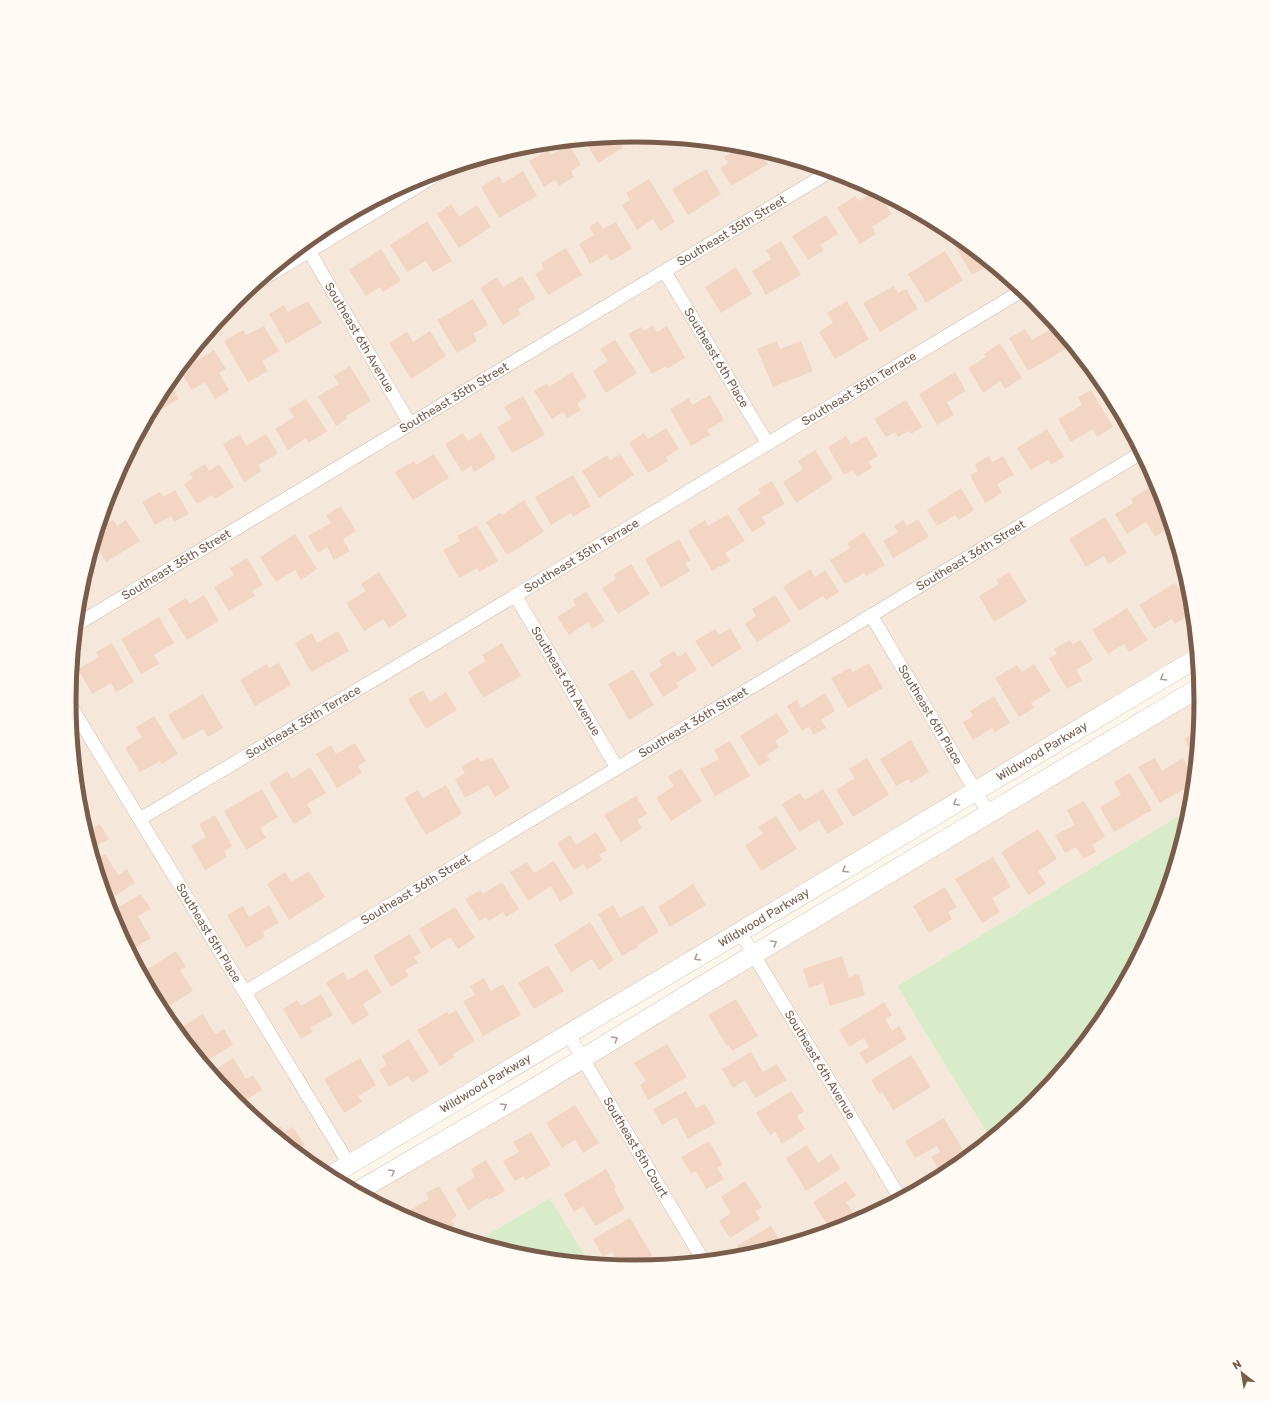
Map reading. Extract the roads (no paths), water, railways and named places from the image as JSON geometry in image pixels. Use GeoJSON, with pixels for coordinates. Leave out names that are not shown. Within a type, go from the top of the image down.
{"type":"FeatureCollection","features":[{"type":"Feature","properties":{"kind":"street","name":"Southeast 35th Street"},"geometry":{"type":"LineString","coordinates":[[82,621],[825,175]]}},
{"type":"Feature","properties":{"kind":"street"},"geometry":{"type":"LineString","coordinates":[[282,267],[309,251],[357,216],[400,194]]}},
{"type":"Feature","properties":{"kind":"street","name":"Southeast 6th Avenue"},"geometry":{"type":"LineString","coordinates":[[309,251],[410,424]]}},
{"type":"Feature","properties":{"kind":"street","name":"Southeast 6th Place"},"geometry":{"type":"LineString","coordinates":[[665,272],[768,444]]}},
{"type":"Feature","properties":{"kind":"street","name":"Southeast 35th Terrace"},"geometry":{"type":"LineString","coordinates":[[140,819],[1018,293]]}},
{"type":"Feature","properties":{"kind":"street","name":"Southeast 36th Street"},"geometry":{"type":"LineString","coordinates":[[245,992],[1137,455]]}},
{"type":"Feature","properties":{"kind":"street","name":"Southeast 6th Avenue"},"geometry":{"type":"LineString","coordinates":[[515,595],[617,768]]}},
{"type":"Feature","properties":{"kind":"street","name":"Southeast 6th Place"},"geometry":{"type":"LineString","coordinates":[[871,615],[989,814]]}},
{"type":"Feature","properties":{"kind":"street","name":"Wildwood Parkway"},"geometry":{"type":"LineString","coordinates":[[336,1172],[1193,661]]}},
{"type":"Feature","properties":{"kind":"street"},"geometry":{"type":"LineString","coordinates":[[362,1189],[583,1059],[1194,691]]}},
{"type":"Feature","properties":{"kind":"street","name":"Southeast 5th Place"},"geometry":{"type":"LineString","coordinates":[[76,715],[349,1164]]}},
{"type":"Feature","properties":{"kind":"street","name":"Southeast 6th Avenue"},"geometry":{"type":"LineString","coordinates":[[740,932],[897,1194]]}},
{"type":"Feature","properties":{"kind":"street","name":"Southeast 5th Court"},"geometry":{"type":"LineString","coordinates":[[568,1034],[700,1256]]}}]}
